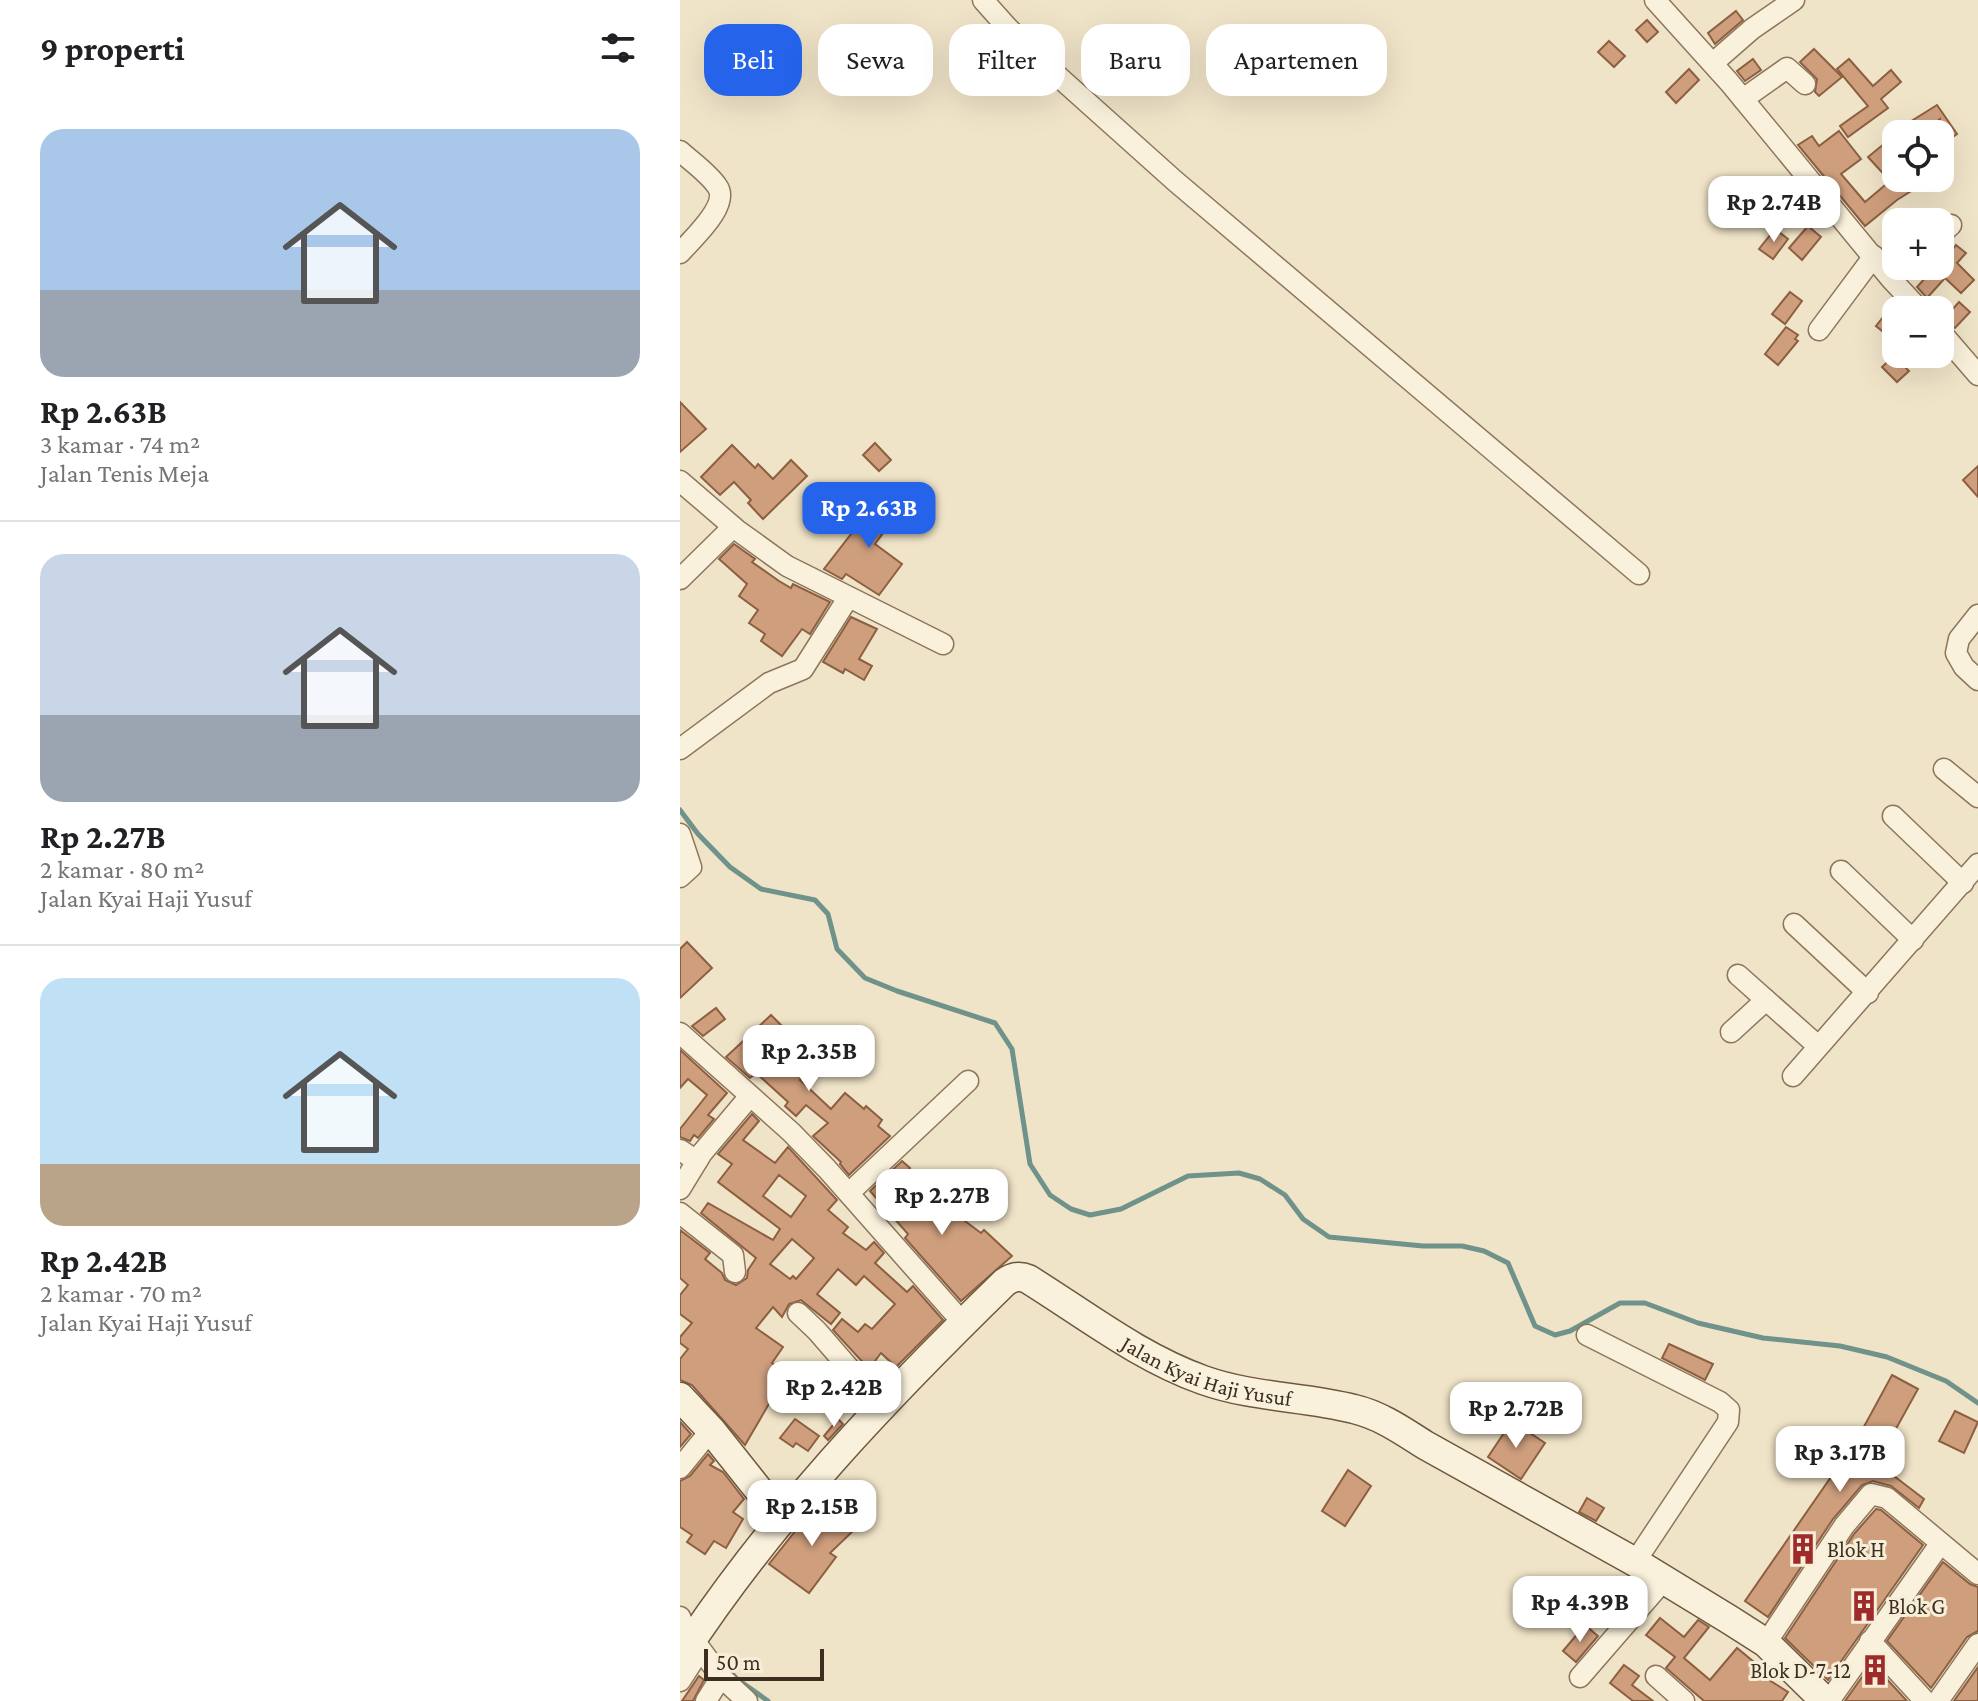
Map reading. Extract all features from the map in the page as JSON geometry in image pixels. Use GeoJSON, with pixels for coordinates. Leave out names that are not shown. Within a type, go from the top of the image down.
{"type":"FeatureCollection","features":[{"type":"Feature","properties":{"kind":"street"},"geometry":{"type":"LineString","coordinates":[[983,0],[1050,69],[1175,181],[1639,574]]}},
{"type":"Feature","properties":{"kind":"street"},"geometry":{"type":"LineString","coordinates":[[1655,0],[1713,63],[1874,256],[1882,261]]}},
{"type":"Feature","properties":{"kind":"street"},"geometry":{"type":"LineString","coordinates":[[1713,63],[1752,29],[1794,0]]}},
{"type":"Feature","properties":{"kind":"street"},"geometry":{"type":"LineString","coordinates":[[1743,99],[1787,68],[1805,84]]}},
{"type":"Feature","properties":{"kind":"street"},"geometry":{"type":"LineString","coordinates":[[680,151],[718,186],[721,196],[719,207],[680,253]]}},
{"type":"Feature","properties":{"kind":"street"},"geometry":{"type":"LineString","coordinates":[[1819,330],[1874,256]]}},
{"type":"Feature","properties":{"kind":"street"},"geometry":{"type":"LineString","coordinates":[[1954,347],[1978,375]]}},
{"type":"Feature","properties":{"kind":"street"},"geometry":{"type":"LineString","coordinates":[[680,481],[733,527],[787,566],[943,644]]}},
{"type":"Feature","properties":{"kind":"street"},"geometry":{"type":"LineString","coordinates":[[680,579],[733,527]]}},
{"type":"Feature","properties":{"kind":"street"},"geometry":{"type":"LineString","coordinates":[[680,749],[769,683],[803,669],[848,598]]}},
{"type":"Feature","properties":{"kind":"street"},"geometry":{"type":"LineString","coordinates":[[1978,615],[1959,639],[1956,653],[1964,667],[1978,680]]}},
{"type":"Feature","properties":{"kind":"street"},"geometry":{"type":"LineString","coordinates":[[1944,769],[1978,797]]}},
{"type":"Feature","properties":{"kind":"street"},"geometry":{"type":"LineString","coordinates":[[1893,816],[1963,883]]}},
{"type":"Feature","properties":{"kind":"street"},"geometry":{"type":"LineString","coordinates":[[680,834],[686,872]]}},
{"type":"Feature","properties":{"kind":"street"},"geometry":{"type":"LineString","coordinates":[[1793,1076],[1978,864]]}},
{"type":"Feature","properties":{"kind":"street"},"geometry":{"type":"LineString","coordinates":[[1841,871],[1913,940]]}},
{"type":"Feature","properties":{"kind":"street"},"geometry":{"type":"LineString","coordinates":[[1794,924],[1868,993]]}},
{"type":"Feature","properties":{"kind":"street"},"geometry":{"type":"LineString","coordinates":[[1738,975],[1818,1046]]}},
{"type":"Feature","properties":{"kind":"street"},"geometry":{"type":"LineString","coordinates":[[1731,1032],[1766,1000]]}},
{"type":"Feature","properties":{"kind":"street"},"geometry":{"type":"LineString","coordinates":[[680,1033],[791,1132],[963,1323]]}},
{"type":"Feature","properties":{"kind":"street"},"geometry":{"type":"LineString","coordinates":[[849,1193],[968,1081]]}},
{"type":"Feature","properties":{"kind":"street"},"geometry":{"type":"LineString","coordinates":[[680,1189],[689,1155],[750,1096]]}},
{"type":"Feature","properties":{"kind":"street"},"geometry":{"type":"LineString","coordinates":[[680,1213],[733,1255],[735,1272]]}},
{"type":"Feature","properties":{"kind":"street","name":"Jalan Kyai Haji Yusuf"},"geometry":{"type":"LineString","coordinates":[[691,1639],[781,1518],[882,1406],[1005,1282],[1013,1277],[1024,1277],[1142,1354],[1168,1367],[1241,1392],[1291,1397],[1369,1414],[1635,1562],[1766,1643],[1827,1701]]}},
{"type":"Feature","properties":{"kind":"street"},"geometry":{"type":"LineString","coordinates":[[798,1313],[882,1406]]}},
{"type":"Feature","properties":{"kind":"street"},"geometry":{"type":"LineString","coordinates":[[1587,1335],[1720,1402],[1729,1410],[1728,1422],[1635,1562]]}},
{"type":"Feature","properties":{"kind":"street"},"geometry":{"type":"LineString","coordinates":[[680,1397],[711,1430],[781,1518]]}},
{"type":"Feature","properties":{"kind":"street"},"geometry":{"type":"LineString","coordinates":[[680,1468],[711,1430]]}},
{"type":"Feature","properties":{"kind":"street"},"geometry":{"type":"LineString","coordinates":[[1766,1643],[1844,1526],[1869,1496],[1876,1494],[1887,1498],[1978,1574]]}},
{"type":"Feature","properties":{"kind":"street"},"geometry":{"type":"LineString","coordinates":[[1827,1701],[1940,1544]]}},
{"type":"Feature","properties":{"kind":"street"},"geometry":{"type":"LineString","coordinates":[[1580,1677],[1664,1580]]}},
{"type":"Feature","properties":{"kind":"street"},"geometry":{"type":"LineString","coordinates":[[691,1639],[721,1677],[747,1701]]}},
{"type":"Feature","properties":{"kind":"street"},"geometry":{"type":"LineString","coordinates":[[680,1681],[691,1639]]}},
{"type":"Feature","properties":{"kind":"street"},"geometry":{"type":"LineString","coordinates":[[1870,1641],[1925,1701]]}},
{"type":"Feature","properties":{"kind":"street"},"geometry":{"type":"LineString","coordinates":[[1938,1701],[1978,1644]]}},
{"type":"Feature","properties":{"kind":"street"},"geometry":{"type":"LineString","coordinates":[[1656,1676],[1684,1701]]}},
{"type":"Feature","properties":{"kind":"street"},"geometry":{"type":"LineString","coordinates":[[706,1701],[721,1677]]}},
{"type":"Feature","properties":{"kind":"building"},"geometry":{"type":"Polygon","coordinates":[[[1736,11],[1743,20],[1715,44],[1708,33],[1736,11]]]}},
{"type":"Feature","properties":{"kind":"building"},"geometry":{"type":"Polygon","coordinates":[[[1647,20],[1658,32],[1647,42],[1636,30],[1647,20]]]}},
{"type":"Feature","properties":{"kind":"building"},"geometry":{"type":"Polygon","coordinates":[[[1609,41],[1625,56],[1614,67],[1598,52],[1609,41]]]}},
{"type":"Feature","properties":{"kind":"building"},"geometry":{"type":"Polygon","coordinates":[[[1814,49],[1842,77],[1819,96],[1815,92],[1817,79],[1800,62],[1814,49]]]}},
{"type":"Feature","properties":{"kind":"building"},"geometry":{"type":"Polygon","coordinates":[[[1753,59],[1761,70],[1745,81],[1737,71],[1753,59]]]}},
{"type":"Feature","properties":{"kind":"building"},"geometry":{"type":"Polygon","coordinates":[[[1849,59],[1873,86],[1891,70],[1901,82],[1881,99],[1888,108],[1848,137],[1840,126],[1868,106],[1837,69],[1849,59]]]}},
{"type":"Feature","properties":{"kind":"building"},"geometry":{"type":"Polygon","coordinates":[[[1689,69],[1699,80],[1676,103],[1666,92],[1689,69]]]}},
{"type":"Feature","properties":{"kind":"building"},"geometry":{"type":"Polygon","coordinates":[[[1937,105],[1947,120],[1940,119],[1913,120],[1937,105]]]}},
{"type":"Feature","properties":{"kind":"building"},"geometry":{"type":"Polygon","coordinates":[[[1839,131],[1861,159],[1841,174],[1865,202],[1882,188],[1882,192],[1910,192],[1887,208],[1882,208],[1882,212],[1865,226],[1798,145],[1812,136],[1819,146],[1839,131]]]}},
{"type":"Feature","properties":{"kind":"building"},"geometry":{"type":"Polygon","coordinates":[[[1882,145],[1882,172],[1868,157],[1882,145]]]}},
{"type":"Feature","properties":{"kind":"building"},"geometry":{"type":"Polygon","coordinates":[[[1808,226],[1821,237],[1802,260],[1789,248],[1808,226]]]}},
{"type":"Feature","properties":{"kind":"building"},"geometry":{"type":"Polygon","coordinates":[[[1775,229],[1788,239],[1773,259],[1759,249],[1775,229]]]}},
{"type":"Feature","properties":{"kind":"building"},"geometry":{"type":"Polygon","coordinates":[[[1956,245],[1966,253],[1957,263],[1974,280],[1961,293],[1947,280],[1954,280],[1956,245]]]}},
{"type":"Feature","properties":{"kind":"building"},"geometry":{"type":"Polygon","coordinates":[[[1923,280],[1943,280],[1929,296],[1917,287],[1923,280]]]}},
{"type":"Feature","properties":{"kind":"building"},"geometry":{"type":"Polygon","coordinates":[[[1790,292],[1802,301],[1785,324],[1772,314],[1790,292]]]}},
{"type":"Feature","properties":{"kind":"building"},"geometry":{"type":"Polygon","coordinates":[[[1959,302],[1970,312],[1955,328],[1954,327],[1954,308],[1959,302]]]}},
{"type":"Feature","properties":{"kind":"building"},"geometry":{"type":"Polygon","coordinates":[[[1786,327],[1798,335],[1795,339],[1798,341],[1778,365],[1765,354],[1786,327]]]}},
{"type":"Feature","properties":{"kind":"building"},"geometry":{"type":"Polygon","coordinates":[[[1883,368],[1906,368],[1909,371],[1897,382],[1883,368]]]}},
{"type":"Feature","properties":{"kind":"building"},"geometry":{"type":"Polygon","coordinates":[[[680,402],[706,429],[680,452],[680,402]]]}},
{"type":"Feature","properties":{"kind":"building"},"geometry":{"type":"Polygon","coordinates":[[[875,443],[891,460],[879,471],[863,455],[875,443]]]}},
{"type":"Feature","properties":{"kind":"building"},"geometry":{"type":"Polygon","coordinates":[[[732,445],[755,468],[758,464],[773,479],[791,460],[807,476],[763,519],[734,482],[720,495],[701,477],[732,445]]]}},
{"type":"Feature","properties":{"kind":"building"},"geometry":{"type":"Polygon","coordinates":[[[1978,466],[1978,497],[1963,480],[1978,466]]]}},
{"type":"Feature","properties":{"kind":"building"},"geometry":{"type":"Polygon","coordinates":[[[889,494],[904,505],[875,544],[902,564],[879,595],[846,574],[842,579],[824,569],[872,507],[877,510],[889,494]]]}},
{"type":"Feature","properties":{"kind":"building"},"geometry":{"type":"Polygon","coordinates":[[[734,544],[755,559],[752,562],[779,581],[791,588],[793,584],[830,602],[810,634],[802,629],[782,656],[761,641],[765,634],[749,623],[758,610],[739,596],[747,584],[719,559],[734,544]]]}},
{"type":"Feature","properties":{"kind":"building"},"geometry":{"type":"Polygon","coordinates":[[[851,617],[877,629],[859,659],[872,666],[864,680],[845,669],[843,673],[823,662],[851,617]]]}},
{"type":"Feature","properties":{"kind":"building"},"geometry":{"type":"Polygon","coordinates":[[[687,942],[712,968],[680,998],[680,949],[687,942]]]}},
{"type":"Feature","properties":{"kind":"building"},"geometry":{"type":"Polygon","coordinates":[[[716,1008],[725,1019],[703,1036],[692,1026],[716,1008]]]}},
{"type":"Feature","properties":{"kind":"building"},"geometry":{"type":"Polygon","coordinates":[[[771,1015],[817,1061],[800,1080],[831,1109],[845,1093],[864,1109],[866,1106],[882,1120],[878,1126],[890,1136],[849,1175],[841,1162],[813,1136],[828,1123],[806,1105],[796,1116],[785,1106],[788,1102],[756,1073],[750,1078],[726,1057],[771,1015]]]}},
{"type":"Feature","properties":{"kind":"building"},"geometry":{"type":"Polygon","coordinates":[[[680,1050],[727,1093],[708,1115],[714,1119],[698,1138],[694,1135],[690,1141],[680,1137],[680,1129],[707,1095],[688,1079],[680,1088],[680,1050]]]}},
{"type":"Feature","properties":{"kind":"building"},"geometry":{"type":"Polygon","coordinates":[[[752,1114],[759,1121],[743,1140],[775,1163],[788,1147],[837,1200],[828,1210],[848,1227],[843,1233],[866,1250],[874,1242],[884,1253],[875,1263],[907,1292],[913,1286],[943,1320],[896,1367],[881,1353],[869,1369],[833,1330],[842,1319],[858,1332],[865,1324],[872,1329],[895,1304],[864,1276],[856,1285],[838,1269],[817,1294],[840,1313],[831,1324],[801,1300],[789,1304],[782,1317],[773,1307],[756,1328],[783,1347],[772,1363],[799,1384],[816,1369],[854,1396],[839,1413],[821,1394],[806,1410],[780,1385],[745,1445],[692,1385],[680,1380],[680,1359],[688,1349],[680,1343],[680,1337],[692,1323],[680,1314],[680,1295],[688,1285],[680,1278],[680,1230],[710,1253],[705,1259],[722,1273],[725,1280],[736,1285],[747,1278],[756,1258],[701,1213],[708,1203],[773,1240],[780,1229],[718,1182],[732,1164],[718,1154],[752,1114]],[[779,1175],[763,1196],[791,1217],[806,1196],[779,1175]],[[792,1239],[770,1264],[790,1279],[793,1276],[796,1279],[814,1258],[792,1239]]]}},
{"type":"Feature","properties":{"kind":"building"},"geometry":{"type":"Polygon","coordinates":[[[902,1161],[910,1168],[898,1181],[925,1214],[937,1200],[981,1233],[984,1230],[1012,1256],[961,1301],[905,1238],[908,1234],[870,1191],[902,1161]]]}},
{"type":"Feature","properties":{"kind":"building"},"geometry":{"type":"Polygon","coordinates":[[[1669,1344],[1713,1364],[1705,1380],[1662,1358],[1669,1344]]]}},
{"type":"Feature","properties":{"kind":"building"},"geometry":{"type":"Polygon","coordinates":[[[1892,1375],[1918,1389],[1877,1463],[1924,1499],[1919,1508],[1891,1486],[1873,1481],[1862,1485],[1833,1519],[1768,1617],[1745,1601],[1831,1477],[1835,1480],[1892,1375]]]}},
{"type":"Feature","properties":{"kind":"building"},"geometry":{"type":"Polygon","coordinates":[[[1955,1411],[1978,1422],[1964,1453],[1939,1441],[1955,1411]]]}},
{"type":"Feature","properties":{"kind":"building"},"geometry":{"type":"Polygon","coordinates":[[[795,1419],[819,1436],[808,1451],[796,1443],[793,1447],[780,1438],[795,1419]]]}},
{"type":"Feature","properties":{"kind":"building"},"geometry":{"type":"Polygon","coordinates":[[[838,1419],[843,1424],[828,1440],[824,1436],[838,1419]]]}},
{"type":"Feature","properties":{"kind":"building"},"geometry":{"type":"Polygon","coordinates":[[[1512,1421],[1545,1443],[1521,1479],[1488,1457],[1512,1421]]]}},
{"type":"Feature","properties":{"kind":"building"},"geometry":{"type":"Polygon","coordinates":[[[680,1422],[691,1434],[680,1447],[680,1422]]]}},
{"type":"Feature","properties":{"kind":"building"},"geometry":{"type":"Polygon","coordinates":[[[708,1454],[714,1461],[710,1465],[723,1472],[744,1499],[733,1512],[743,1519],[726,1548],[714,1541],[705,1554],[687,1542],[692,1535],[680,1527],[680,1481],[690,1476],[708,1454]]]}},
{"type":"Feature","properties":{"kind":"building"},"geometry":{"type":"Polygon","coordinates":[[[1348,1470],[1371,1486],[1345,1526],[1322,1511],[1348,1470]]]}},
{"type":"Feature","properties":{"kind":"building"},"geometry":{"type":"Polygon","coordinates":[[[1587,1498],[1604,1508],[1596,1521],[1579,1512],[1587,1498]]]}},
{"type":"Feature","properties":{"kind":"building"},"geometry":{"type":"Polygon","coordinates":[[[826,1503],[853,1531],[830,1553],[836,1557],[809,1593],[769,1564],[797,1529],[826,1503]]]}},
{"type":"Feature","properties":{"kind":"building"},"geometry":{"type":"Polygon","coordinates":[[[1876,1509],[1923,1545],[1828,1680],[1785,1638],[1854,1534],[1876,1509]]]}},
{"type":"Feature","properties":{"kind":"building"},"geometry":{"type":"Polygon","coordinates":[[[1943,1562],[1978,1587],[1978,1631],[1967,1637],[1931,1688],[1887,1641],[1943,1562]]]}},
{"type":"Feature","properties":{"kind":"building"},"geometry":{"type":"Polygon","coordinates":[[[1660,1618],[1684,1637],[1698,1620],[1709,1627],[1684,1658],[1710,1680],[1737,1648],[1766,1672],[1763,1676],[1788,1692],[1782,1701],[1704,1701],[1666,1668],[1675,1657],[1646,1635],[1660,1618]]]}},
{"type":"Feature","properties":{"kind":"building"},"geometry":{"type":"Polygon","coordinates":[[[1585,1625],[1598,1636],[1576,1662],[1563,1651],[1585,1625]]]}},
{"type":"Feature","properties":{"kind":"building","name":"Blok D-7-12"},"geometry":{"type":"Polygon","coordinates":[[[1872,1663],[1907,1701],[1845,1701],[1872,1663]]]}},
{"type":"Feature","properties":{"kind":"building"},"geometry":{"type":"Polygon","coordinates":[[[1624,1665],[1639,1676],[1632,1685],[1653,1701],[1633,1701],[1610,1683],[1624,1665]]]}},
{"type":"Feature","properties":{"kind":"building"},"geometry":{"type":"Polygon","coordinates":[[[1978,1667],[1978,1701],[1954,1701],[1978,1667]]]}},
{"type":"Feature","properties":{"kind":"building"},"geometry":{"type":"Polygon","coordinates":[[[699,1676],[704,1680],[693,1701],[682,1701],[699,1676]]]}},
{"type":"Feature","properties":{"kind":"waterway"},"geometry":{"type":"LineString","coordinates":[[680,810],[730,867],[761,889],[815,900],[828,914],[837,949],[865,978],[995,1023],[1012,1049],[1030,1164],[1050,1195],[1071,1209],[1090,1215],[1121,1209],[1188,1176],[1239,1173],[1260,1179],[1285,1195],[1303,1219],[1329,1237],[1423,1246],[1462,1246],[1484,1251],[1508,1263],[1535,1326],[1555,1335],[1570,1331],[1620,1303],[1645,1303],[1698,1323],[1763,1338],[1840,1346],[1887,1357],[1946,1381],[1978,1403]]}},
{"type":"Feature","properties":{"kind":"waterway"},"geometry":{"type":"LineString","coordinates":[[722,1663],[737,1679],[768,1701]]}},
{"type":"Feature","properties":{"kind":"place","name":"Blok H"},"geometry":{"type":"Point","coordinates":[1803,1549]}},
{"type":"Feature","properties":{"kind":"place","name":"Blok G"},"geometry":{"type":"Point","coordinates":[1864,1606]}},
{"type":"Feature","properties":{"kind":"place","name":"Blok D-7-12"},"geometry":{"type":"Point","coordinates":[1875,1670]}}]}
